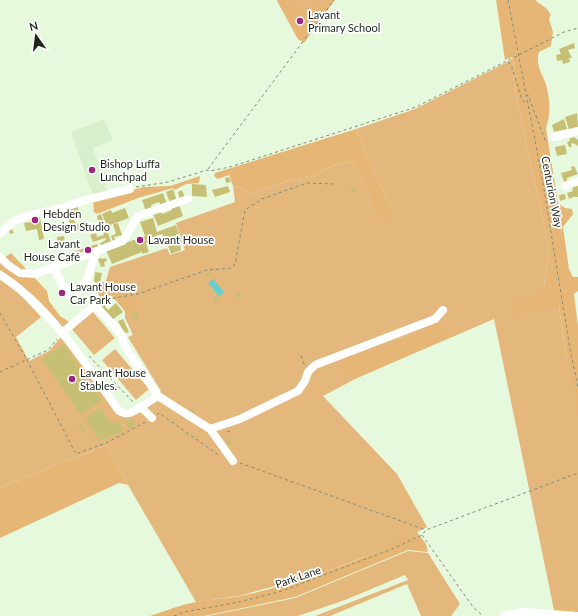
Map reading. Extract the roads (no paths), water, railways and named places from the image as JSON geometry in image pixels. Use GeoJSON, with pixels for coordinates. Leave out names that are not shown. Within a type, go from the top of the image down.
{"type":"FeatureCollection","features":[{"type":"Feature","properties":{"kind":"street"},"geometry":{"type":"LineString","coordinates":[[554,137],[578,131]]}},
{"type":"Feature","properties":{"kind":"street"},"geometry":{"type":"LineString","coordinates":[[564,186],[578,182]]}},
{"type":"Feature","properties":{"kind":"street"},"geometry":{"type":"LineString","coordinates":[[0,233],[15,221],[26,216],[63,208],[82,201],[130,189]]}},
{"type":"Feature","properties":{"kind":"street"},"geometry":{"type":"LineString","coordinates":[[0,257],[8,265],[20,273],[36,274],[123,241],[138,216],[188,199]]}},
{"type":"Feature","properties":{"kind":"street"},"geometry":{"type":"LineString","coordinates":[[53,268],[69,295],[86,283],[96,252]]}},
{"type":"Feature","properties":{"kind":"street"},"geometry":{"type":"LineString","coordinates":[[0,275],[12,282],[63,332],[119,411],[124,414],[140,408],[158,396]]}},
{"type":"Feature","properties":{"kind":"street"},"geometry":{"type":"LineString","coordinates":[[63,332],[95,305],[122,336],[124,345],[158,396],[210,429],[233,461]]}},
{"type":"Feature","properties":{"kind":"street"},"geometry":{"type":"LineString","coordinates":[[210,429],[240,419],[298,391],[305,381],[308,372],[315,365],[435,319],[444,310]]}},
{"type":"Feature","properties":{"kind":"street"},"geometry":{"type":"LineString","coordinates":[[140,408],[152,418]]}},
{"type":"Feature","properties":{"kind":"street"},"geometry":{"type":"LineString","coordinates":[[504,616],[524,612],[578,616]]}},
{"type":"Feature","properties":{"kind":"water"},"geometry":{"type":"Polygon","coordinates":[[[213,279],[224,292],[219,296],[208,283],[213,279]]]}},
{"type":"Feature","properties":{"kind":"place","name":"Lavant Primary School"},"geometry":{"type":"Point","coordinates":[300,21]}},
{"type":"Feature","properties":{"kind":"place","name":"Bishop Luffa Lunchpad"},"geometry":{"type":"Point","coordinates":[92,170]}},
{"type":"Feature","properties":{"kind":"place","name":"Hebden Design Studio"},"geometry":{"type":"Point","coordinates":[35,220]}},
{"type":"Feature","properties":{"kind":"place","name":"Lavant House"},"geometry":{"type":"Point","coordinates":[140,240]}},
{"type":"Feature","properties":{"kind":"place","name":"Lavant House Café"},"geometry":{"type":"Point","coordinates":[88,250]}},
{"type":"Feature","properties":{"kind":"place","name":"Lavant House Car Park"},"geometry":{"type":"Point","coordinates":[62,293]}},
{"type":"Feature","properties":{"kind":"place","name":"Lavant House Stables."},"geometry":{"type":"Point","coordinates":[72,379]}}]}
